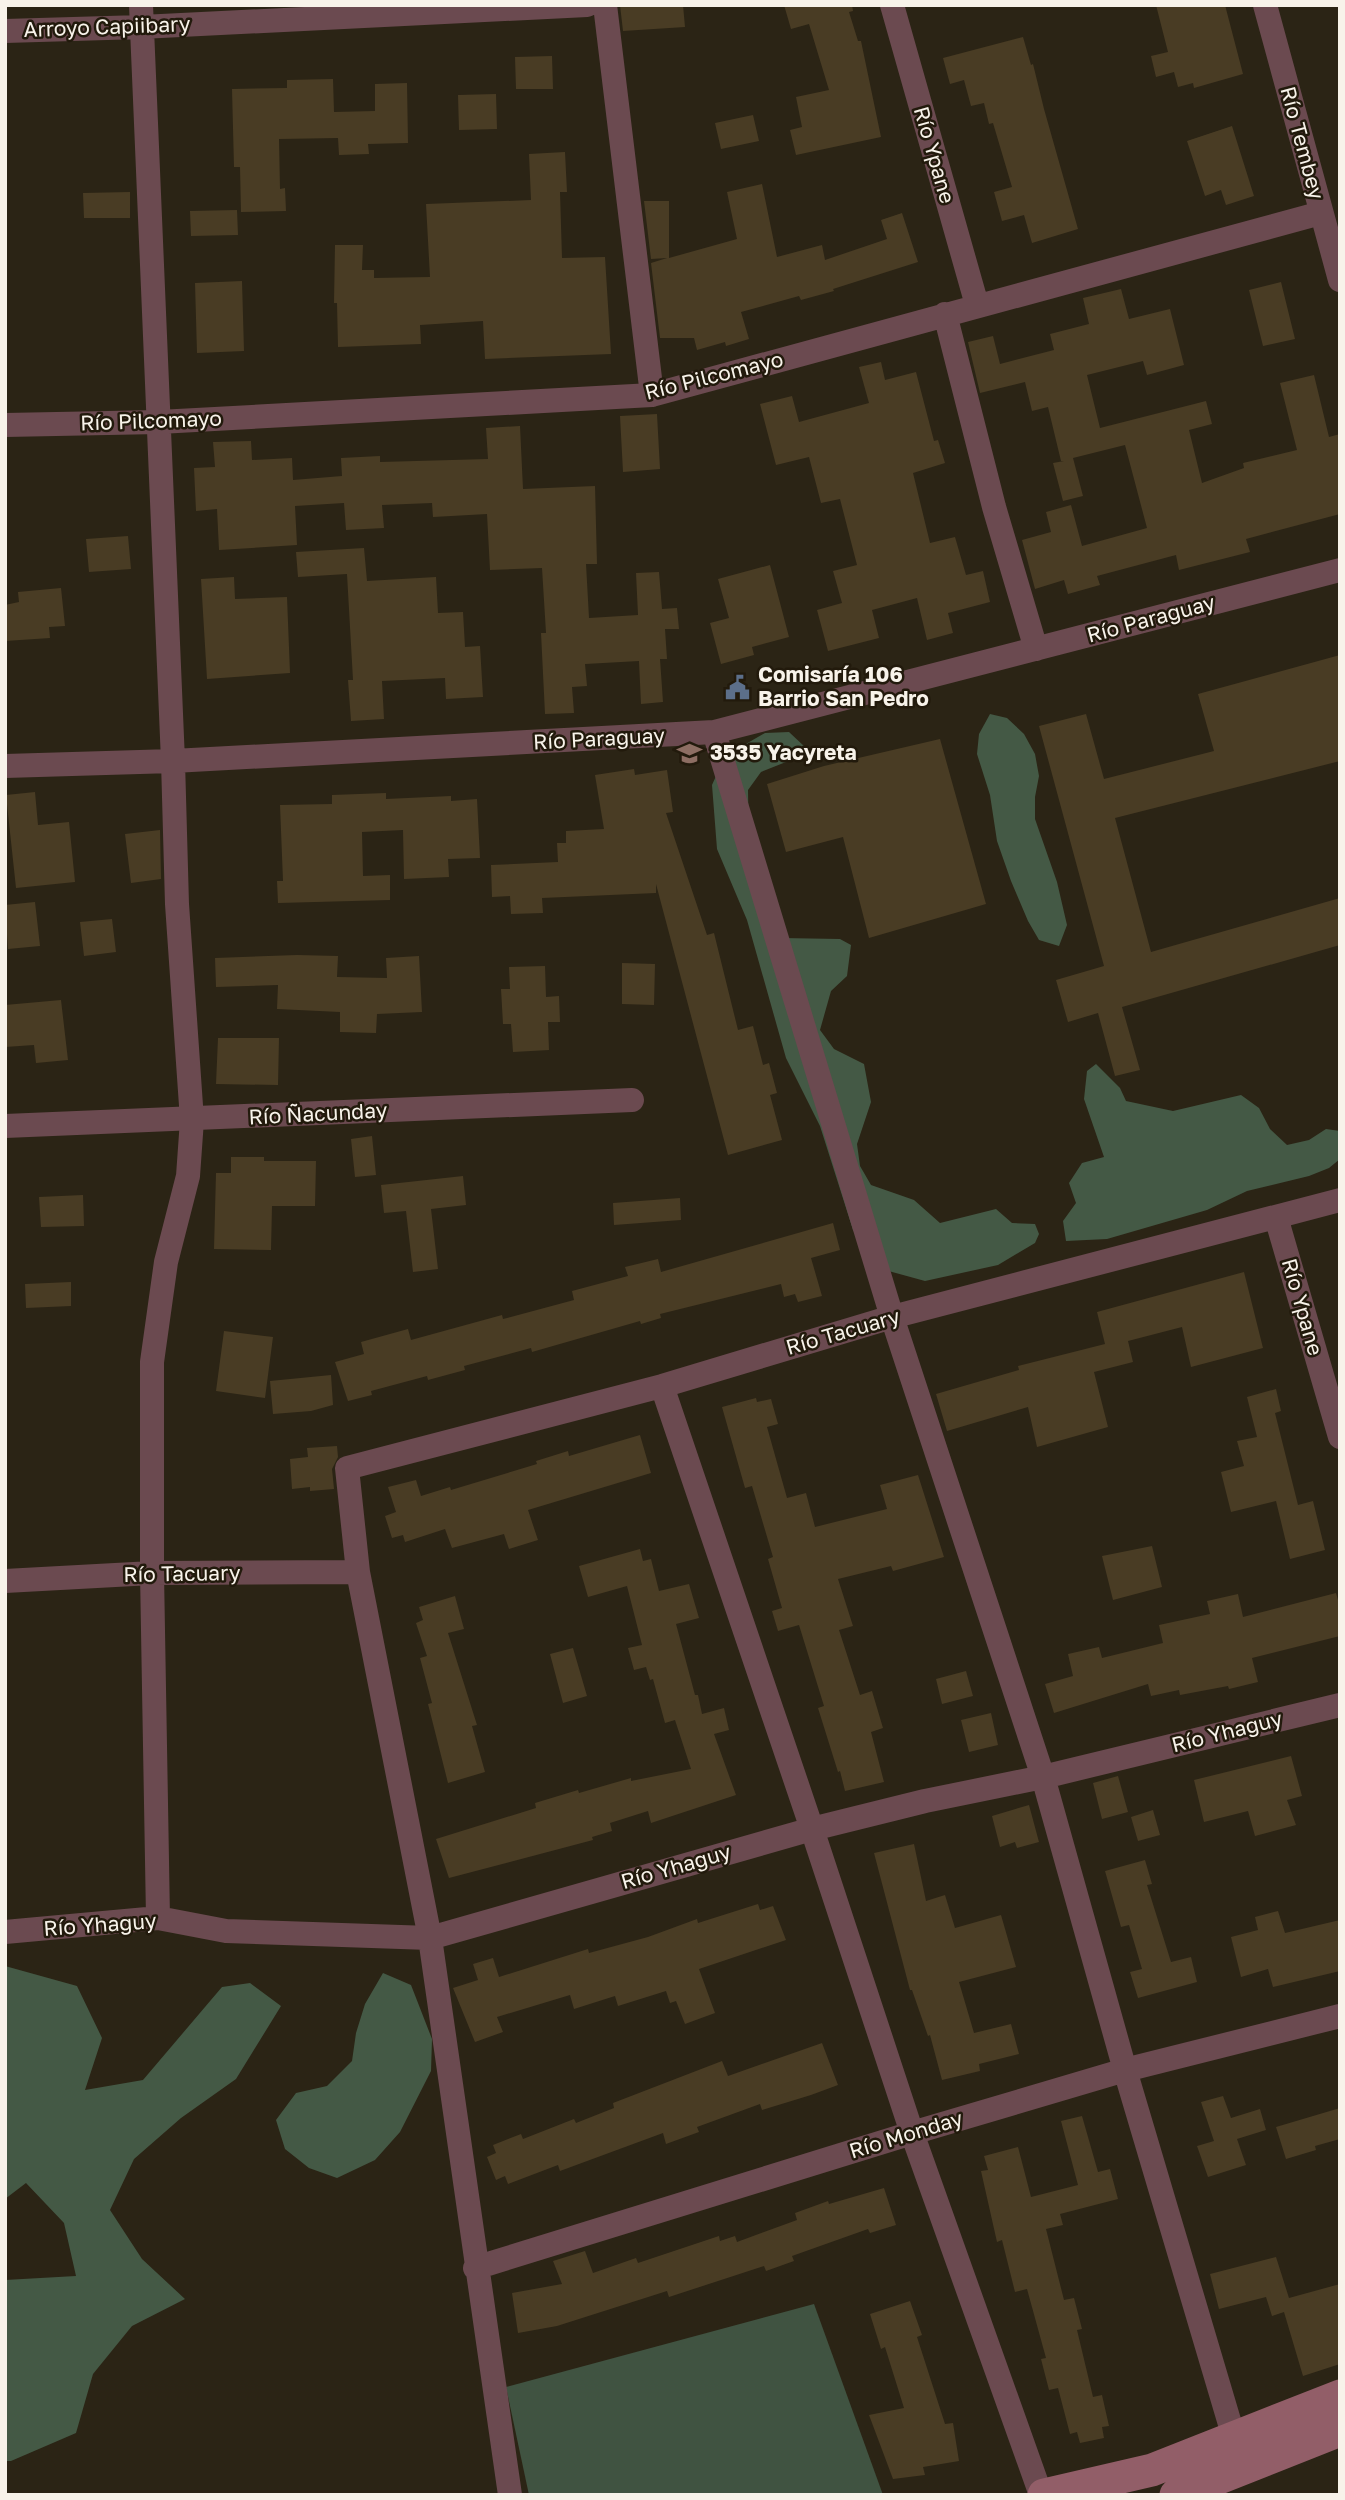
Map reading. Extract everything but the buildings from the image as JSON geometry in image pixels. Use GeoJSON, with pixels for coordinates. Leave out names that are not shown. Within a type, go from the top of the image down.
{"type":"FeatureCollection","features":[{"type":"Feature","properties":{"kind":"main road"},"geometry":{"type":"LineString","coordinates":[[1176,2495],[1238,2453],[1340,2396]]}},
{"type":"Feature","properties":{"kind":"main road"},"geometry":{"type":"LineString","coordinates":[[1043,2495],[1340,2430]]}},
{"type":"Feature","properties":{"kind":"street","name":"Arroyo Capiibary"},"geometry":{"type":"LineString","coordinates":[[5,31],[141,16],[587,5]]}},
{"type":"Feature","properties":{"kind":"street"},"geometry":{"type":"LineString","coordinates":[[605,5],[652,395]]}},
{"type":"Feature","properties":{"kind":"street","name":"Río Ypane"},"geometry":{"type":"LineString","coordinates":[[892,5],[976,305]]}},
{"type":"Feature","properties":{"kind":"street","name":"Río Tembey"},"geometry":{"type":"LineString","coordinates":[[1265,5],[1340,280]]}},
{"type":"Feature","properties":{"kind":"street"},"geometry":{"type":"LineString","coordinates":[[141,16],[177,904],[192,1120],[188,1176],[166,1262],[152,1362],[152,1573],[158,1918]]}},
{"type":"Feature","properties":{"kind":"street","name":"Río Pilcomayo"},"geometry":{"type":"LineString","coordinates":[[5,425],[159,422],[652,395],[1321,213]]}},
{"type":"Feature","properties":{"kind":"street"},"geometry":{"type":"LineString","coordinates":[[945,314],[994,507],[1035,649]]}},
{"type":"Feature","properties":{"kind":"street","name":"Río Paraguay"},"geometry":{"type":"LineString","coordinates":[[5,766],[173,761],[714,732],[1340,570]]}},
{"type":"Feature","properties":{"kind":"street"},"geometry":{"type":"LineString","coordinates":[[714,732],[892,1317],[1044,1776],[1125,2070],[1238,2453]]}},
{"type":"Feature","properties":{"kind":"street","name":"Río Ñacunday"},"geometry":{"type":"LineString","coordinates":[[5,1126],[632,1100]]}},
{"type":"Feature","properties":{"kind":"street","name":"Río Tacuary"},"geometry":{"type":"LineString","coordinates":[[5,1581],[152,1573],[358,1572],[346,1468],[662,1386],[892,1317],[1340,1200]]}},
{"type":"Feature","properties":{"kind":"street","name":"Río Ypane"},"geometry":{"type":"LineString","coordinates":[[1276,1217],[1340,1437]]}},
{"type":"Feature","properties":{"kind":"street"},"geometry":{"type":"LineString","coordinates":[[662,1386],[912,2133],[1043,2495]]}},
{"type":"Feature","properties":{"kind":"street"},"geometry":{"type":"LineString","coordinates":[[358,1572],[430,1938],[475,2268],[510,2495]]}},
{"type":"Feature","properties":{"kind":"street","name":"Río Yhaguy"},"geometry":{"type":"LineString","coordinates":[[5,1932],[158,1918],[226,1931],[430,1938],[812,1829],[1340,1705]]}},
{"type":"Feature","properties":{"kind":"street","name":"Río Monday"},"geometry":{"type":"LineString","coordinates":[[475,2268],[1125,2070],[1340,2016]]}},
{"type":"Feature","properties":{"kind":"green space"},"geometry":{"type":"Polygon","coordinates":[[[990,714],[1007,718],[1024,734],[1035,754],[1039,776],[1035,819],[1057,882],[1067,925],[1059,946],[1039,940],[1011,881],[997,841],[990,795],[977,754],[979,734],[990,714]]]}},
{"type":"Feature","properties":{"kind":"green space"},"geometry":{"type":"Polygon","coordinates":[[[789,732],[805,747],[791,760],[761,772],[748,790],[749,855],[781,938],[840,939],[851,945],[847,976],[831,991],[820,1030],[834,1049],[864,1064],[871,1102],[857,1144],[860,1166],[871,1185],[914,1200],[940,1223],[996,1209],[1012,1223],[1035,1224],[1039,1234],[1035,1243],[998,1265],[925,1281],[874,1267],[853,1230],[820,1126],[786,1058],[747,920],[717,849],[712,785],[725,756],[765,733],[789,732]]]}},
{"type":"Feature","properties":{"kind":"green space"},"geometry":{"type":"Polygon","coordinates":[[[1096,1064],[1120,1088],[1126,1101],[1173,1111],[1241,1095],[1259,1108],[1270,1129],[1287,1145],[1309,1140],[1326,1129],[1340,1131],[1340,1159],[1329,1168],[1309,1176],[1247,1191],[1207,1210],[1107,1239],[1066,1241],[1063,1221],[1076,1203],[1069,1183],[1082,1163],[1104,1157],[1084,1099],[1087,1071],[1096,1064]]]}},
{"type":"Feature","properties":{"kind":"green space"},"geometry":{"type":"Polygon","coordinates":[[[5,1966],[77,1986],[102,2038],[85,2090],[143,2080],[222,1987],[250,1983],[281,2006],[236,2079],[181,2118],[134,2159],[110,2210],[142,2259],[185,2299],[132,2326],[93,2374],[76,2433],[11,2461],[5,2461],[5,2280],[76,2276],[64,2223],[26,2183],[5,2199],[5,1966]]]}},
{"type":"Feature","properties":{"kind":"green space"},"geometry":{"type":"Polygon","coordinates":[[[383,1973],[411,1985],[432,2039],[431,2071],[400,2132],[375,2160],[337,2178],[309,2168],[285,2149],[276,2120],[296,2093],[327,2086],[352,2061],[356,2033],[365,2004],[383,1973]]]}},
{"type":"Feature","properties":{"kind":"green space"},"geometry":{"type":"Polygon","coordinates":[[[814,2304],[883,2495],[529,2495],[506,2387],[814,2304]]]}},
{"type":"Feature","properties":{"kind":"place","name":"Comisaría 106 Barrio San Pedro"},"geometry":{"type":"Point","coordinates":[738,687]}},
{"type":"Feature","properties":{"kind":"place","name":"3535 Yacyreta"},"geometry":{"type":"Point","coordinates":[690,753]}}]}
